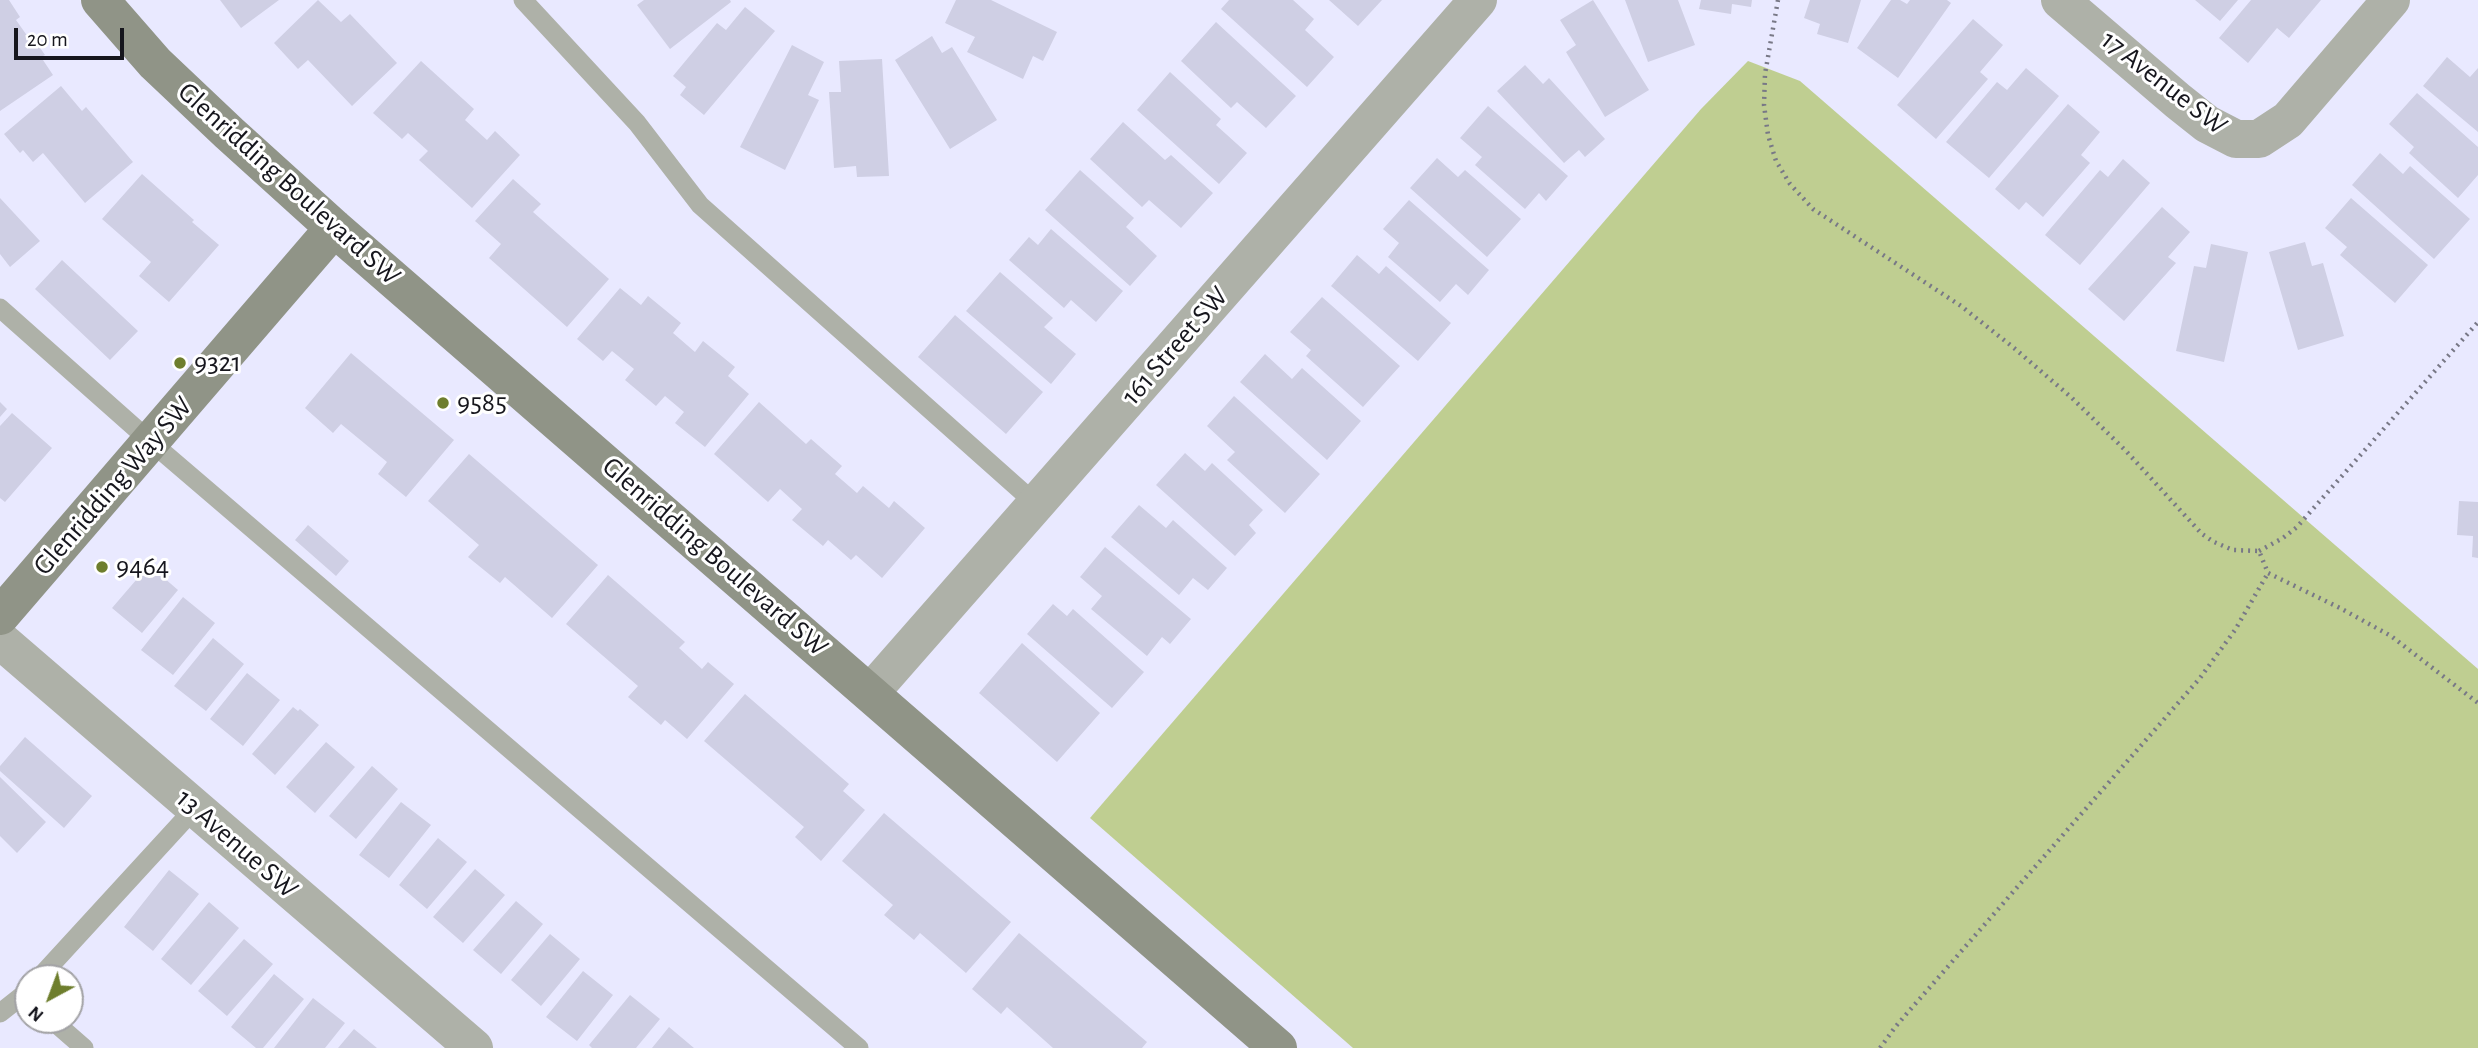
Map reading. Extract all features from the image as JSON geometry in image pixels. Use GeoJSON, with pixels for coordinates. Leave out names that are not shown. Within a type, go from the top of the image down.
{"type":"FeatureCollection","features":[{"type":"Feature","properties":{"kind":"street","name":"Glenridding Boulevard SW"},"geometry":{"type":"LineString","coordinates":[[100,0],[155,63],[334,228],[1278,1048]]}},
{"type":"Feature","properties":{"kind":"street","name":"Glenridding Boulevard SW"},"geometry":{"type":"LineString","coordinates":[[112,0],[155,63]]}},
{"type":"Feature","properties":{"kind":"street","name":"161 Street SW"},"geometry":{"type":"LineString","coordinates":[[871,692],[1478,0]]}},
{"type":"Feature","properties":{"kind":"street","name":"17 Avenue SW"},"geometry":{"type":"LineString","coordinates":[[2060,0],[2207,124],[2236,139],[2259,139],[2288,120],[2391,0]]}},
{"type":"Feature","properties":{"kind":"street","name":"Glenridding Way SW"},"geometry":{"type":"LineString","coordinates":[[0,616],[334,228]]}},
{"type":"Feature","properties":{"kind":"street","name":"13 Avenue SW"},"geometry":{"type":"LineString","coordinates":[[0,640],[474,1048]]}},
{"type":"Feature","properties":{"kind":"lane"},"geometry":{"type":"LineString","coordinates":[[523,0],[637,122],[700,205],[1036,505]]}},
{"type":"Feature","properties":{"kind":"lane"},"geometry":{"type":"LineString","coordinates":[[0,308],[151,442],[859,1048]]}},
{"type":"Feature","properties":{"kind":"lane"},"geometry":{"type":"LineString","coordinates":[[52,964],[195,808]]}},
{"type":"Feature","properties":{"kind":"lane"},"geometry":{"type":"LineString","coordinates":[[68,1034],[84,1048]]}},
{"type":"Feature","properties":{"kind":"path"},"geometry":{"type":"LineString","coordinates":[[1778,0],[1765,74],[1764,105],[1768,135],[1776,161],[1790,184],[1813,209],[1951,298],[2014,348],[2072,398],[2126,451],[2202,534],[2214,542],[2233,550],[2259,551],[2297,527],[2478,322]]}},
{"type":"Feature","properties":{"kind":"path"},"geometry":{"type":"LineString","coordinates":[[2259,551],[2268,573],[2390,636],[2478,704]]}},
{"type":"Feature","properties":{"kind":"path"},"geometry":{"type":"LineString","coordinates":[[1880,1048],[1896,1026],[2200,678],[2235,631],[2268,573]]}},
{"type":"Feature","properties":{"kind":"green space"},"geometry":{"type":"Polygon","coordinates":[[[1748,61],[1800,81],[2478,669],[2478,1048],[1353,1048],[1090,818],[1701,109],[1748,61]]]}},
{"type":"Feature","properties":{"kind":"building"},"geometry":{"type":"Polygon","coordinates":[[[0,0],[9,0],[20,17],[16,20],[33,44],[36,42],[45,55],[41,57],[53,75],[0,111],[0,0]]]}},
{"type":"Feature","properties":{"kind":"building"},"geometry":{"type":"Polygon","coordinates":[[[220,0],[279,0],[241,28],[220,0]]]}},
{"type":"Feature","properties":{"kind":"building"},"geometry":{"type":"Polygon","coordinates":[[[318,0],[341,22],[350,14],[397,63],[352,106],[308,60],[298,69],[274,43],[318,0]]]}},
{"type":"Feature","properties":{"kind":"building"},"geometry":{"type":"Polygon","coordinates":[[[644,0],[731,2],[670,49],[637,5],[644,0]]]}},
{"type":"Feature","properties":{"kind":"building"},"geometry":{"type":"Polygon","coordinates":[[[956,0],[991,0],[1057,32],[1043,61],[1033,56],[1023,79],[967,52],[975,37],[945,23],[956,0]]]}},
{"type":"Feature","properties":{"kind":"building"},"geometry":{"type":"Polygon","coordinates":[[[1229,0],[1293,0],[1314,19],[1305,30],[1334,57],[1307,87],[1221,9],[1229,0]]]}},
{"type":"Feature","properties":{"kind":"building"},"geometry":{"type":"Polygon","coordinates":[[[1329,0],[1382,0],[1358,26],[1329,0]]]}},
{"type":"Feature","properties":{"kind":"building"},"geometry":{"type":"Polygon","coordinates":[[[1593,0],[1649,90],[1605,117],[1566,52],[1576,45],[1560,20],[1593,0]]]}},
{"type":"Feature","properties":{"kind":"building"},"geometry":{"type":"Polygon","coordinates":[[[1625,0],[1678,0],[1695,45],[1648,62],[1625,0]]]}},
{"type":"Feature","properties":{"kind":"building"},"geometry":{"type":"Polygon","coordinates":[[[1701,0],[1752,0],[1751,7],[1732,4],[1731,14],[1699,9],[1701,0]]]}},
{"type":"Feature","properties":{"kind":"building"},"geometry":{"type":"Polygon","coordinates":[[[1810,0],[1861,0],[1848,43],[1817,34],[1820,24],[1804,18],[1810,0]]]}},
{"type":"Feature","properties":{"kind":"building"},"geometry":{"type":"Polygon","coordinates":[[[1891,0],[1900,0],[1907,4],[1910,0],[1947,0],[1951,3],[1898,78],[1857,48],[1891,0]]]}},
{"type":"Feature","properties":{"kind":"building"},"geometry":{"type":"Polygon","coordinates":[[[2195,0],[2238,0],[2220,21],[2195,0]]]}},
{"type":"Feature","properties":{"kind":"building"},"geometry":{"type":"Polygon","coordinates":[[[2251,0],[2321,0],[2289,38],[2277,28],[2248,63],[2219,38],[2251,0]]]}},
{"type":"Feature","properties":{"kind":"building"},"geometry":{"type":"Polygon","coordinates":[[[745,7],[775,31],[704,115],[680,95],[686,87],[673,76],[717,23],[726,30],[745,7]]]}},
{"type":"Feature","properties":{"kind":"building"},"geometry":{"type":"Polygon","coordinates":[[[1973,19],[2003,45],[1980,72],[1988,79],[1936,139],[1897,105],[1973,19]]]}},
{"type":"Feature","properties":{"kind":"building"},"geometry":{"type":"Polygon","coordinates":[[[1216,22],[1296,96],[1266,128],[1237,102],[1231,108],[1181,61],[1216,22]]]}},
{"type":"Feature","properties":{"kind":"building"},"geometry":{"type":"Polygon","coordinates":[[[932,36],[942,53],[952,47],[997,120],[950,149],[895,60],[932,36]]]}},
{"type":"Feature","properties":{"kind":"building"},"geometry":{"type":"Polygon","coordinates":[[[792,45],[824,62],[808,95],[819,100],[785,170],[740,147],[792,45]]]}},
{"type":"Feature","properties":{"kind":"building"},"geometry":{"type":"Polygon","coordinates":[[[2447,57],[2470,77],[2478,68],[2478,132],[2423,86],[2447,57]]]}},
{"type":"Feature","properties":{"kind":"building"},"geometry":{"type":"Polygon","coordinates":[[[882,59],[889,176],[857,177],[856,166],[834,168],[829,92],[841,92],[839,61],[882,59]]]}},
{"type":"Feature","properties":{"kind":"building"},"geometry":{"type":"Polygon","coordinates":[[[421,61],[474,109],[465,120],[487,140],[495,131],[520,155],[472,208],[419,160],[428,151],[408,133],[402,139],[373,113],[421,61]]]}},
{"type":"Feature","properties":{"kind":"building"},"geometry":{"type":"Polygon","coordinates":[[[1525,65],[1543,84],[1549,78],[1605,139],[1585,157],[1579,150],[1564,163],[1497,91],[1525,65]]]}},
{"type":"Feature","properties":{"kind":"building"},"geometry":{"type":"Polygon","coordinates":[[[2026,68],[2059,96],[1989,178],[1946,142],[1997,82],[2007,90],[2026,68]]]}},
{"type":"Feature","properties":{"kind":"building"},"geometry":{"type":"Polygon","coordinates":[[[1170,72],[1221,119],[1216,125],[1247,153],[1219,184],[1137,110],[1170,72]]]}},
{"type":"Feature","properties":{"kind":"building"},"geometry":{"type":"Polygon","coordinates":[[[61,86],[82,111],[86,107],[133,162],[85,203],[43,153],[33,162],[23,150],[20,153],[4,134],[61,86]]]}},
{"type":"Feature","properties":{"kind":"building"},"geometry":{"type":"Polygon","coordinates":[[[2417,93],[2478,147],[2478,175],[2458,198],[2409,153],[2414,147],[2389,124],[2417,93]]]}},
{"type":"Feature","properties":{"kind":"building"},"geometry":{"type":"Polygon","coordinates":[[[2068,104],[2100,132],[2081,155],[2090,163],[2043,217],[2026,202],[2019,210],[1995,189],[2068,104]]]}},
{"type":"Feature","properties":{"kind":"building"},"geometry":{"type":"Polygon","coordinates":[[[1488,106],[1568,176],[1546,201],[1539,193],[1525,209],[1475,165],[1482,157],[1460,138],[1488,106]]]}},
{"type":"Feature","properties":{"kind":"building"},"geometry":{"type":"Polygon","coordinates":[[[1123,122],[1165,160],[1171,155],[1213,193],[1181,228],[1149,200],[1142,207],[1090,159],[1123,122]]]}},
{"type":"Feature","properties":{"kind":"building"},"geometry":{"type":"Polygon","coordinates":[[[2380,153],[2403,174],[2410,166],[2470,219],[2434,259],[2352,185],[2380,153]]]}},
{"type":"Feature","properties":{"kind":"building"},"geometry":{"type":"Polygon","coordinates":[[[1437,158],[1458,177],[1465,170],[1521,219],[1487,257],[1410,188],[1437,158]]]}},
{"type":"Feature","properties":{"kind":"building"},"geometry":{"type":"Polygon","coordinates":[[[2123,159],[2150,183],[2080,265],[2045,235],[2100,170],[2108,177],[2123,159]]]}},
{"type":"Feature","properties":{"kind":"building"},"geometry":{"type":"Polygon","coordinates":[[[1080,170],[1134,218],[1126,227],[1157,256],[1130,286],[1045,210],[1080,170]]]}},
{"type":"Feature","properties":{"kind":"building"},"geometry":{"type":"Polygon","coordinates":[[[142,174],[219,245],[169,302],[139,276],[151,262],[102,219],[142,174]]]}},
{"type":"Feature","properties":{"kind":"building"},"geometry":{"type":"Polygon","coordinates":[[[513,179],[541,204],[533,212],[609,279],[567,327],[489,258],[501,244],[475,221],[513,179]]]}},
{"type":"Feature","properties":{"kind":"building"},"geometry":{"type":"Polygon","coordinates":[[[0,198],[40,241],[10,267],[0,254],[0,198]]]}},
{"type":"Feature","properties":{"kind":"building"},"geometry":{"type":"Polygon","coordinates":[[[2351,198],[2428,265],[2395,303],[2340,255],[2347,247],[2325,228],[2351,198]]]}},
{"type":"Feature","properties":{"kind":"building"},"geometry":{"type":"Polygon","coordinates":[[[1409,200],[1489,270],[1468,295],[1456,284],[1440,302],[1388,257],[1399,243],[1383,229],[1409,200]]]}},
{"type":"Feature","properties":{"kind":"building"},"geometry":{"type":"Polygon","coordinates":[[[2162,207],[2190,232],[2168,257],[2176,263],[2124,321],[2088,289],[2162,207]]]}},
{"type":"Feature","properties":{"kind":"building"},"geometry":{"type":"Polygon","coordinates":[[[1051,229],[1123,291],[1096,322],[1071,300],[1064,308],[1009,260],[1029,237],[1038,245],[1051,229]]]}},
{"type":"Feature","properties":{"kind":"building"},"geometry":{"type":"Polygon","coordinates":[[[2305,242],[2312,266],[2323,263],[2344,336],[2298,350],[2269,252],[2305,242]]]}},
{"type":"Feature","properties":{"kind":"building"},"geometry":{"type":"Polygon","coordinates":[[[2211,244],[2248,252],[2224,362],[2176,351],[2194,266],[2206,268],[2211,244]]]}},
{"type":"Feature","properties":{"kind":"building"},"geometry":{"type":"Polygon","coordinates":[[[1357,255],[1379,274],[1386,266],[1451,323],[1418,361],[1331,286],[1357,255]]]}},
{"type":"Feature","properties":{"kind":"building"},"geometry":{"type":"Polygon","coordinates":[[[62,260],[138,331],[110,360],[35,289],[62,260]]]}},
{"type":"Feature","properties":{"kind":"building"},"geometry":{"type":"Polygon","coordinates":[[[1000,272],[1053,318],[1044,327],[1076,354],[1051,384],[966,311],[1000,272]]]}},
{"type":"Feature","properties":{"kind":"building"},"geometry":{"type":"Polygon","coordinates":[[[620,288],[641,305],[648,296],[681,323],[673,333],[695,352],[703,341],[735,367],[728,376],[749,394],[705,447],[675,423],[684,412],[665,396],[656,406],[625,380],[634,369],[612,351],[603,361],[577,339],[620,288]]]}},
{"type":"Feature","properties":{"kind":"building"},"geometry":{"type":"Polygon","coordinates":[[[1322,297],[1400,366],[1363,407],[1306,356],[1311,350],[1290,332],[1322,297]]]}},
{"type":"Feature","properties":{"kind":"building"},"geometry":{"type":"Polygon","coordinates":[[[955,315],[1043,392],[1006,434],[918,357],[955,315]]]}},
{"type":"Feature","properties":{"kind":"building"},"geometry":{"type":"Polygon","coordinates":[[[351,353],[454,440],[406,497],[378,474],[387,462],[341,424],[333,433],[305,408],[351,353]]]}},
{"type":"Feature","properties":{"kind":"building"},"geometry":{"type":"Polygon","coordinates":[[[1265,354],[1292,379],[1302,368],[1361,421],[1327,460],[1240,382],[1265,354]]]}},
{"type":"Feature","properties":{"kind":"building"},"geometry":{"type":"Polygon","coordinates":[[[1234,396],[1320,474],[1285,513],[1227,460],[1235,452],[1207,426],[1234,396]]]}},
{"type":"Feature","properties":{"kind":"building"},"geometry":{"type":"Polygon","coordinates":[[[0,402],[7,409],[0,417],[0,402]]]}},
{"type":"Feature","properties":{"kind":"building"},"geometry":{"type":"Polygon","coordinates":[[[759,402],[806,444],[811,439],[842,466],[835,474],[857,493],[863,486],[889,508],[894,501],[925,528],[882,578],[856,555],[851,560],[828,540],[823,546],[792,520],[802,509],[780,489],[768,502],[714,454],[759,402]]]}},
{"type":"Feature","properties":{"kind":"building"},"geometry":{"type":"Polygon","coordinates":[[[12,413],[52,448],[5,502],[0,498],[0,426],[12,413]]]}},
{"type":"Feature","properties":{"kind":"building"},"geometry":{"type":"Polygon","coordinates":[[[1185,453],[1205,471],[1212,463],[1263,510],[1249,525],[1256,533],[1235,556],[1156,485],[1185,453]]]}},
{"type":"Feature","properties":{"kind":"building"},"geometry":{"type":"Polygon","coordinates":[[[469,454],[598,565],[552,618],[505,577],[500,583],[468,557],[479,545],[428,501],[469,454]]]}},
{"type":"Feature","properties":{"kind":"building"},"geometry":{"type":"Polygon","coordinates":[[[2459,501],[2478,502],[2478,558],[2472,557],[2473,536],[2457,535],[2459,501]]]}},
{"type":"Feature","properties":{"kind":"building"},"geometry":{"type":"Polygon","coordinates":[[[1139,505],[1166,528],[1173,520],[1227,568],[1208,590],[1193,578],[1179,595],[1111,537],[1139,505]]]}},
{"type":"Feature","properties":{"kind":"building"},"geometry":{"type":"Polygon","coordinates":[[[308,525],[349,561],[336,576],[295,540],[308,525]]]}},
{"type":"Feature","properties":{"kind":"building"},"geometry":{"type":"Polygon","coordinates":[[[1105,547],[1191,619],[1170,644],[1162,637],[1147,656],[1091,609],[1102,596],[1080,577],[1105,547]]]}},
{"type":"Feature","properties":{"kind":"building"},"geometry":{"type":"Polygon","coordinates":[[[149,565],[178,590],[142,633],[112,608],[149,565]]]}},
{"type":"Feature","properties":{"kind":"building"},"geometry":{"type":"Polygon","coordinates":[[[608,575],[685,642],[679,648],[702,669],[708,662],[734,684],[687,739],[665,720],[661,725],[628,697],[638,686],[566,624],[608,575]]]}},
{"type":"Feature","properties":{"kind":"building"},"geometry":{"type":"Polygon","coordinates":[[[183,597],[215,623],[173,675],[141,650],[183,597]]]}},
{"type":"Feature","properties":{"kind":"building"},"geometry":{"type":"Polygon","coordinates":[[[1053,604],[1067,616],[1073,609],[1144,672],[1112,708],[1027,634],[1053,604]]]}},
{"type":"Feature","properties":{"kind":"building"},"geometry":{"type":"Polygon","coordinates":[[[213,638],[244,664],[206,711],[174,686],[213,638]]]}},
{"type":"Feature","properties":{"kind":"building"},"geometry":{"type":"Polygon","coordinates":[[[1022,643],[1100,713],[1057,762],[979,693],[1022,643]]]}},
{"type":"Feature","properties":{"kind":"building"},"geometry":{"type":"Polygon","coordinates":[[[247,673],[280,700],[243,746],[210,719],[247,673]]]}},
{"type":"Feature","properties":{"kind":"building"},"geometry":{"type":"Polygon","coordinates":[[[745,694],[849,784],[843,791],[865,810],[821,861],[795,837],[804,827],[704,741],[745,694]]]}},
{"type":"Feature","properties":{"kind":"building"},"geometry":{"type":"Polygon","coordinates":[[[293,707],[298,711],[300,709],[319,725],[275,775],[252,754],[293,707]]]}},
{"type":"Feature","properties":{"kind":"building"},"geometry":{"type":"Polygon","coordinates":[[[25,737],[92,796],[64,828],[0,771],[0,766],[25,737]]]}},
{"type":"Feature","properties":{"kind":"building"},"geometry":{"type":"Polygon","coordinates":[[[326,742],[355,767],[315,813],[286,787],[326,742]]]}},
{"type":"Feature","properties":{"kind":"building"},"geometry":{"type":"Polygon","coordinates":[[[372,766],[398,789],[356,839],[329,816],[372,766]]]}},
{"type":"Feature","properties":{"kind":"building"},"geometry":{"type":"Polygon","coordinates":[[[0,777],[46,822],[17,853],[0,836],[0,777]]]}},
{"type":"Feature","properties":{"kind":"building"},"geometry":{"type":"Polygon","coordinates":[[[401,802],[431,825],[389,878],[359,855],[401,802]]]}},
{"type":"Feature","properties":{"kind":"building"},"geometry":{"type":"Polygon","coordinates":[[[884,813],[1011,922],[966,973],[920,933],[914,940],[884,915],[893,905],[842,861],[884,813]]]}},
{"type":"Feature","properties":{"kind":"building"},"geometry":{"type":"Polygon","coordinates":[[[438,838],[467,862],[427,909],[399,885],[438,838]]]}},
{"type":"Feature","properties":{"kind":"building"},"geometry":{"type":"Polygon","coordinates":[[[475,869],[505,895],[463,943],[433,917],[475,869]]]}},
{"type":"Feature","properties":{"kind":"building"},"geometry":{"type":"Polygon","coordinates":[[[169,870],[199,894],[153,951],[124,927],[169,870]]]}},
{"type":"Feature","properties":{"kind":"building"},"geometry":{"type":"Polygon","coordinates":[[[516,901],[543,924],[501,974],[473,950],[516,901]]]}},
{"type":"Feature","properties":{"kind":"building"},"geometry":{"type":"Polygon","coordinates":[[[209,902],[239,928],[191,985],[161,959],[209,902]]]}},
{"type":"Feature","properties":{"kind":"building"},"geometry":{"type":"Polygon","coordinates":[[[1019,933],[1147,1042],[1142,1048],[1053,1048],[1007,1007],[1001,1014],[972,989],[1019,933]]]}},
{"type":"Feature","properties":{"kind":"building"},"geometry":{"type":"Polygon","coordinates":[[[550,934],[580,959],[541,1006],[511,980],[550,934]]]}},
{"type":"Feature","properties":{"kind":"building"},"geometry":{"type":"Polygon","coordinates":[[[244,939],[273,964],[227,1016],[198,991],[244,939]]]}},
{"type":"Feature","properties":{"kind":"building"},"geometry":{"type":"Polygon","coordinates":[[[583,971],[613,995],[577,1041],[546,1017],[583,971]]]}},
{"type":"Feature","properties":{"kind":"building"},"geometry":{"type":"Polygon","coordinates":[[[274,974],[304,999],[263,1048],[256,1048],[231,1027],[274,974]]]}},
{"type":"Feature","properties":{"kind":"building"},"geometry":{"type":"Polygon","coordinates":[[[630,995],[660,1019],[636,1048],[592,1048],[589,1045],[630,995]]]}},
{"type":"Feature","properties":{"kind":"building"},"geometry":{"type":"Polygon","coordinates":[[[313,998],[345,1023],[325,1048],[274,1048],[313,998]]]}},
{"type":"Feature","properties":{"kind":"building"},"geometry":{"type":"Polygon","coordinates":[[[669,1027],[694,1048],[652,1048],[669,1027]]]}},
{"type":"Feature","properties":{"kind":"building"},"geometry":{"type":"Polygon","coordinates":[[[354,1029],[377,1048],[338,1048],[354,1029]]]}},
{"type":"Feature","properties":{"kind":"place","name":"9321"},"geometry":{"type":"Point","coordinates":[180,363]}},
{"type":"Feature","properties":{"kind":"place","name":"9585"},"geometry":{"type":"Point","coordinates":[443,403]}},
{"type":"Feature","properties":{"kind":"place","name":"9464"},"geometry":{"type":"Point","coordinates":[102,567]}}]}
